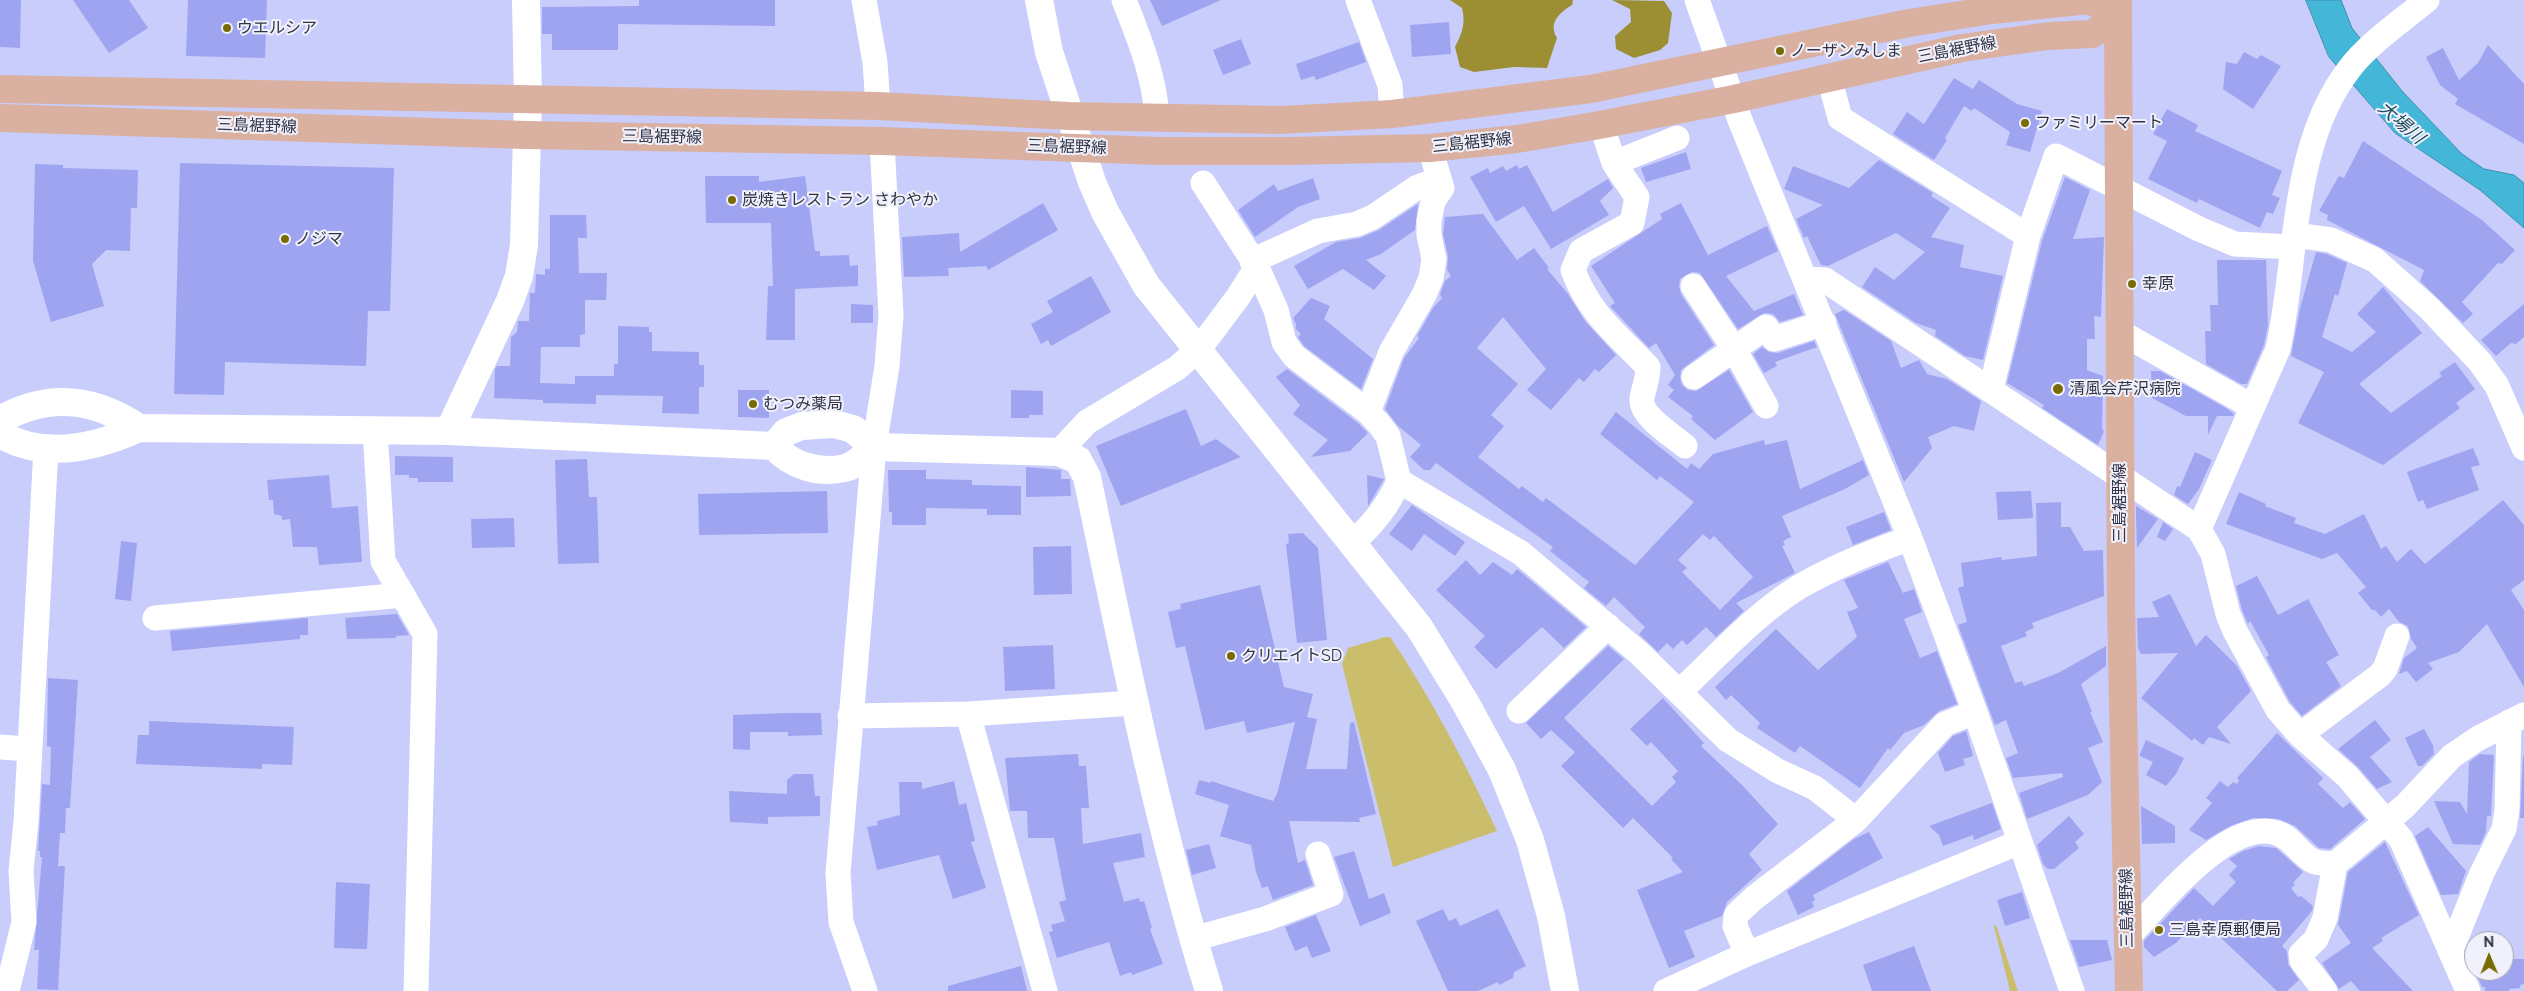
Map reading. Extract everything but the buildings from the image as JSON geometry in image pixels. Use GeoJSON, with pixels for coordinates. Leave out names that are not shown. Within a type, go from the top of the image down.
{"type":"FeatureCollection","features":[{"type":"Feature","properties":{"kind":"main road","name":"三島裾野線"},"geometry":{"type":"LineString","coordinates":[[0,89],[878,106],[1068,116],[1281,120],[1392,114],[1590,89],[1721,64],[1989,5],[2090,0],[2118,8]]}},
{"type":"Feature","properties":{"kind":"main road","name":"三島裾野線"},"geometry":{"type":"LineString","coordinates":[[0,118],[526,135],[882,141],[1160,151],[1286,152],[1430,148],[1517,139],[1734,99],[1962,48],[2048,36],[2092,34],[2118,8]]}},
{"type":"Feature","properties":{"kind":"main road","name":"三島裾野線"},"geometry":{"type":"LineString","coordinates":[[2118,8],[2120,474],[2129,991]]}},
{"type":"Feature","properties":{"kind":"street"},"geometry":{"type":"LineString","coordinates":[[449,431],[510,302],[519,276],[524,246],[528,99],[526,0]]}},
{"type":"Feature","properties":{"kind":"street"},"geometry":{"type":"LineString","coordinates":[[864,0],[875,62],[878,106]]}},
{"type":"Feature","properties":{"kind":"street"},"geometry":{"type":"LineString","coordinates":[[1039,0],[1049,52],[1068,116],[1081,147],[1092,182],[1105,212],[1146,285],[1419,627],[1465,702],[1502,770],[1530,840],[1551,916],[1565,991]]}},
{"type":"Feature","properties":{"kind":"street"},"geometry":{"type":"LineString","coordinates":[[1124,0],[1138,36],[1156,94],[1157,118]]}},
{"type":"Feature","properties":{"kind":"street"},"geometry":{"type":"LineString","coordinates":[[1358,0],[1390,85],[1392,114]]}},
{"type":"Feature","properties":{"kind":"street"},"geometry":{"type":"LineString","coordinates":[[1697,0],[1740,120],[1807,279],[1910,538],[1976,712],[2072,991]]}},
{"type":"Feature","properties":{"kind":"street"},"geometry":{"type":"LineString","coordinates":[[2199,529],[2278,349],[2284,323],[2299,196],[2314,142],[2329,100],[2350,67],[2427,0]]}},
{"type":"Feature","properties":{"kind":"street"},"geometry":{"type":"LineString","coordinates":[[1829,77],[1840,118],[2028,236]]}},
{"type":"Feature","properties":{"kind":"street"},"geometry":{"type":"LineString","coordinates":[[1601,124],[1614,162],[1637,198],[1632,223],[1581,251],[1574,270],[1580,288],[1607,328],[1648,367],[1648,380],[1641,400],[1645,413],[1685,446]]}},
{"type":"Feature","properties":{"kind":"street"},"geometry":{"type":"LineString","coordinates":[[1614,162],[1677,138]]}},
{"type":"Feature","properties":{"kind":"street"},"geometry":{"type":"LineString","coordinates":[[865,991],[841,922],[838,899],[838,873],[874,447],[888,366],[891,315],[882,141]]}},
{"type":"Feature","properties":{"kind":"street"},"geometry":{"type":"LineString","coordinates":[[1368,412],[1391,352],[1424,296],[1431,278],[1434,258],[1429,235],[1429,221],[1434,201],[1442,188],[1430,148]]}},
{"type":"Feature","properties":{"kind":"street"},"geometry":{"type":"LineString","coordinates":[[1991,389],[2028,236],[2056,156],[2199,230],[2235,244],[2331,240],[2375,260],[2465,343],[2486,370],[2510,413],[2524,448]]}},
{"type":"Feature","properties":{"kind":"street"},"geometry":{"type":"LineString","coordinates":[[1059,452],[1087,422],[1177,368],[1199,349],[1238,297],[1254,264],[1295,239],[1318,230],[1357,224],[1373,218],[1416,188],[1439,179]]}},
{"type":"Feature","properties":{"kind":"street"},"geometry":{"type":"LineString","coordinates":[[1203,183],[1254,264],[1276,310],[1284,342],[1294,356],[1368,412],[1388,436],[1399,481],[1383,512],[1370,529],[1352,543]]}},
{"type":"Feature","properties":{"kind":"street"},"geometry":{"type":"LineString","coordinates":[[1807,279],[1825,280],[2120,474],[2199,529],[2213,554],[2228,614],[2235,631],[2278,710],[2300,735],[2347,776],[2401,839],[2468,991]]}},
{"type":"Feature","properties":{"kind":"street"},"geometry":{"type":"LineString","coordinates":[[1692,286],[1734,349],[1766,406]]}},
{"type":"Feature","properties":{"kind":"street"},"geometry":{"type":"LineString","coordinates":[[1694,377],[1766,327],[1774,339],[1824,323]]}},
{"type":"Feature","properties":{"kind":"street"},"geometry":{"type":"LineString","coordinates":[[2120,332],[2252,406]]}},
{"type":"Feature","properties":{"kind":"street"},"geometry":{"type":"LineString","coordinates":[[0,420],[36,406],[84,402],[117,414],[139,428]]}},
{"type":"Feature","properties":{"kind":"street"},"geometry":{"type":"LineString","coordinates":[[774,446],[786,432],[802,426],[834,424],[853,429],[874,447],[1059,452],[1078,460],[1086,478],[1134,703],[1193,939],[1209,991]]}},
{"type":"Feature","properties":{"kind":"street"},"geometry":{"type":"LineString","coordinates":[[0,434],[23,444],[46,448],[94,446],[139,428],[449,431],[774,446],[783,457],[795,464],[816,469],[846,468],[856,463],[874,447]]}},
{"type":"Feature","properties":{"kind":"street"},"geometry":{"type":"LineString","coordinates":[[375,430],[383,561],[425,634],[416,991]]}},
{"type":"Feature","properties":{"kind":"street"},"geometry":{"type":"LineString","coordinates":[[7,991],[24,922],[21,871],[46,448]]}},
{"type":"Feature","properties":{"kind":"street"},"geometry":{"type":"LineString","coordinates":[[1399,481],[1477,528],[1506,543],[1566,589],[1608,626],[1728,740],[1778,771],[1815,788],[1856,820]]}},
{"type":"Feature","properties":{"kind":"street"},"geometry":{"type":"LineString","coordinates":[[1679,692],[1756,620],[1798,588],[1845,563],[1910,538]]}},
{"type":"Feature","properties":{"kind":"street"},"geometry":{"type":"LineString","coordinates":[[155,618],[403,596]]}},
{"type":"Feature","properties":{"kind":"street"},"geometry":{"type":"LineString","coordinates":[[1519,711],[1608,626]]}},
{"type":"Feature","properties":{"kind":"street"},"geometry":{"type":"LineString","coordinates":[[2300,735],[2380,675],[2385,669],[2397,636]]}},
{"type":"Feature","properties":{"kind":"street"},"geometry":{"type":"LineString","coordinates":[[850,716],[968,714],[1134,703]]}},
{"type":"Feature","properties":{"kind":"street"},"geometry":{"type":"LineString","coordinates":[[1747,954],[1735,926],[1738,913],[1754,898],[1856,820],[1945,724],[1976,712]]}},
{"type":"Feature","properties":{"kind":"street"},"geometry":{"type":"LineString","coordinates":[[968,714],[1045,991]]}},
{"type":"Feature","properties":{"kind":"street"},"geometry":{"type":"LineString","coordinates":[[2325,991],[2302,961],[2301,954],[2316,939],[2325,918],[2335,864],[2387,821],[2452,756],[2477,738],[2517,719]]}},
{"type":"Feature","properties":{"kind":"street"},"geometry":{"type":"LineString","coordinates":[[2451,950],[2482,873],[2504,829],[2517,719]]}},
{"type":"Feature","properties":{"kind":"street"},"geometry":{"type":"LineString","coordinates":[[0,748],[29,750]]}},
{"type":"Feature","properties":{"kind":"street"},"geometry":{"type":"LineString","coordinates":[[2127,938],[2211,852],[2238,837],[2253,832],[2277,833],[2288,838],[2313,861],[2335,864]]}},
{"type":"Feature","properties":{"kind":"street"},"geometry":{"type":"LineString","coordinates":[[1666,991],[1747,954],[2020,842]]}},
{"type":"Feature","properties":{"kind":"street"},"geometry":{"type":"LineString","coordinates":[[1193,939],[1265,919],[1331,894],[1318,854]]}},
{"type":"Feature","properties":{"kind":"shaded area"},"geometry":{"type":"Polygon","coordinates":[[[1450,0],[1573,0],[1572,5],[1559,15],[1554,23],[1557,38],[1547,68],[1514,67],[1474,72],[1460,67],[1455,47],[1463,28],[1464,19],[1462,8],[1450,0]]]}},
{"type":"Feature","properties":{"kind":"shaded area"},"geometry":{"type":"Polygon","coordinates":[[[1612,0],[1664,1],[1672,13],[1668,43],[1660,50],[1634,58],[1616,49],[1615,36],[1631,22],[1630,9],[1612,0]]]}},
{"type":"Feature","properties":{"kind":"shaded area"},"geometry":{"type":"Polygon","coordinates":[[[1390,637],[1434,708],[1497,831],[1393,867],[1342,664],[1348,648],[1390,637]]]}},
{"type":"Feature","properties":{"kind":"shaded area"},"geometry":{"type":"Polygon","coordinates":[[[1996,925],[2018,991],[2010,991],[1994,926],[1996,925]]]}},
{"type":"Feature","properties":{"kind":"water","name":"大場川"},"geometry":{"type":"Polygon","coordinates":[[[2306,0],[2341,0],[2352,28],[2402,91],[2462,154],[2484,169],[2514,175],[2524,183],[2524,228],[2480,190],[2395,133],[2329,57],[2306,0]]]}},
{"type":"Feature","properties":{"kind":"place","name":"ウエルシア"},"geometry":{"type":"Point","coordinates":[227,28]}},
{"type":"Feature","properties":{"kind":"place","name":"ノーザンみしま"},"geometry":{"type":"Point","coordinates":[1780,51]}},
{"type":"Feature","properties":{"kind":"place","name":"ファミリーマート"},"geometry":{"type":"Point","coordinates":[2025,123]}},
{"type":"Feature","properties":{"kind":"place","name":"炭焼きレストラン さわやか"},"geometry":{"type":"Point","coordinates":[732,200]}},
{"type":"Feature","properties":{"kind":"place","name":"ノジマ"},"geometry":{"type":"Point","coordinates":[285,239]}},
{"type":"Feature","properties":{"kind":"place","name":"幸原"},"geometry":{"type":"Point","coordinates":[2132,284]}},
{"type":"Feature","properties":{"kind":"place","name":"清風会芹沢病院"},"geometry":{"type":"Point","coordinates":[2058,389]}},
{"type":"Feature","properties":{"kind":"place","name":"むつみ薬局"},"geometry":{"type":"Point","coordinates":[753,404]}},
{"type":"Feature","properties":{"kind":"place","name":"クリエイトSD"},"geometry":{"type":"Point","coordinates":[1231,656]}},
{"type":"Feature","properties":{"kind":"place","name":"三島幸原郵便局"},"geometry":{"type":"Point","coordinates":[2159,930]}}]}
